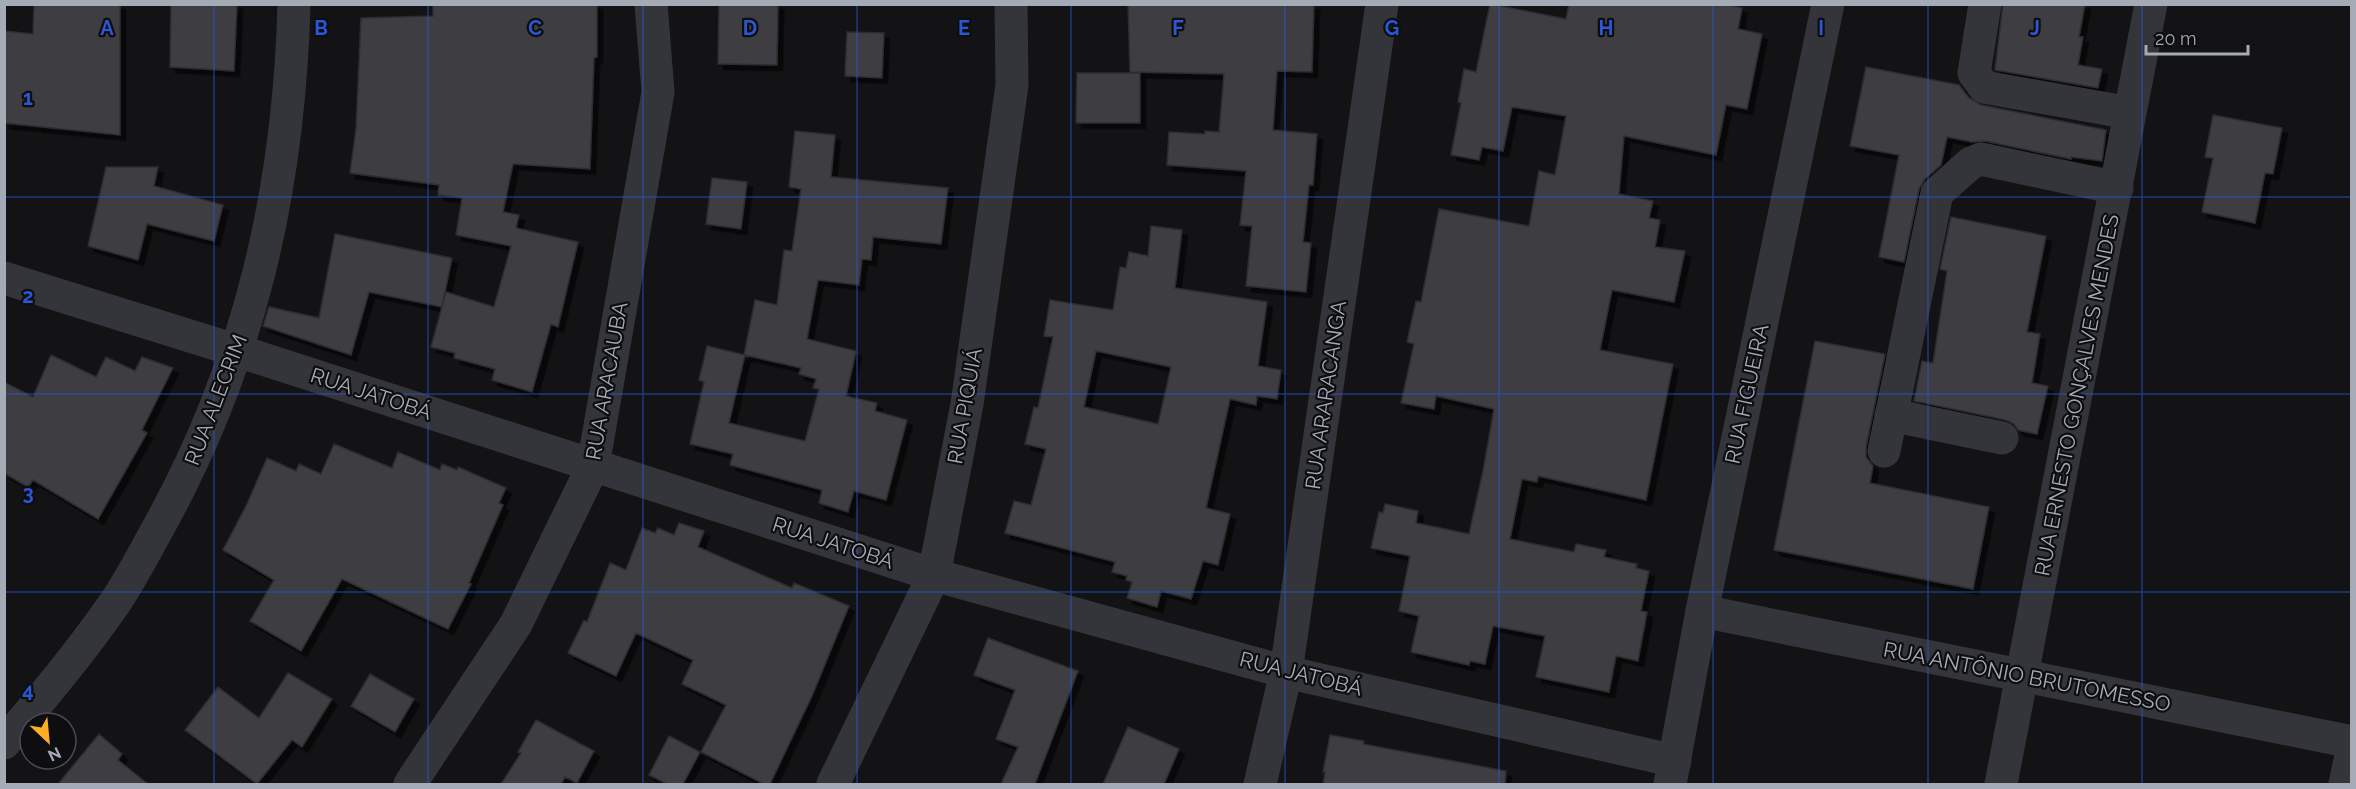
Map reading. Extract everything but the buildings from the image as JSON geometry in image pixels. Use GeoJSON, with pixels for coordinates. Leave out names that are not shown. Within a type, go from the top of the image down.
{"type":"FeatureCollection","features":[{"type":"Feature","properties":{"kind":"street","name":"RUA ALECRIM"},"geometry":{"type":"LineString","coordinates":[[4,743],[54,684],[114,603],[181,488],[214,415],[238,351],[261,269],[277,187],[287,117],[294,4]]}},
{"type":"Feature","properties":{"kind":"street","name":"RUA ARACAUBA"},"geometry":{"type":"LineString","coordinates":[[411,784],[516,624],[593,466],[658,92],[651,4]]}},
{"type":"Feature","properties":{"kind":"street","name":"RUA PIQUIÁ"},"geometry":{"type":"LineString","coordinates":[[832,784],[934,575],[967,404],[1012,85],[1011,4]]}},
{"type":"Feature","properties":{"kind":"street","name":"RUA ARARACANGA"},"geometry":{"type":"LineString","coordinates":[[1260,784],[1286,672],[1382,4]]}},
{"type":"Feature","properties":{"kind":"street","name":"RUA FIGUEIRA"},"geometry":{"type":"LineString","coordinates":[[1673,773],[1702,611],[1828,4]]}},
{"type":"Feature","properties":{"kind":"street"},"geometry":{"type":"LineString","coordinates":[[1985,4],[1974,73],[1984,87],[2130,113]]}},
{"type":"Feature","properties":{"kind":"street","name":"RUA ERNESTO GONÇALVES MENDES"},"geometry":{"type":"LineString","coordinates":[[2001,784],[2151,4]]}},
{"type":"Feature","properties":{"kind":"street"},"geometry":{"type":"LineString","coordinates":[[1884,451],[1937,193],[1971,163],[1981,159],[2117,188]]}},
{"type":"Feature","properties":{"kind":"street","name":"RUA JATOBÁ"},"geometry":{"type":"LineString","coordinates":[[4,278],[934,575],[1286,672],[1673,773]]}},
{"type":"Feature","properties":{"kind":"street"},"geometry":{"type":"LineString","coordinates":[[1891,415],[2002,438]]}},
{"type":"Feature","properties":{"kind":"street","name":"RUA ANTÔNIO BRUTOMESSO"},"geometry":{"type":"LineString","coordinates":[[1702,611],[2352,742]]}},
{"type":"Feature","properties":{"kind":"street"},"geometry":{"type":"LineString","coordinates":[[2345,784],[2352,751]]}}]}
